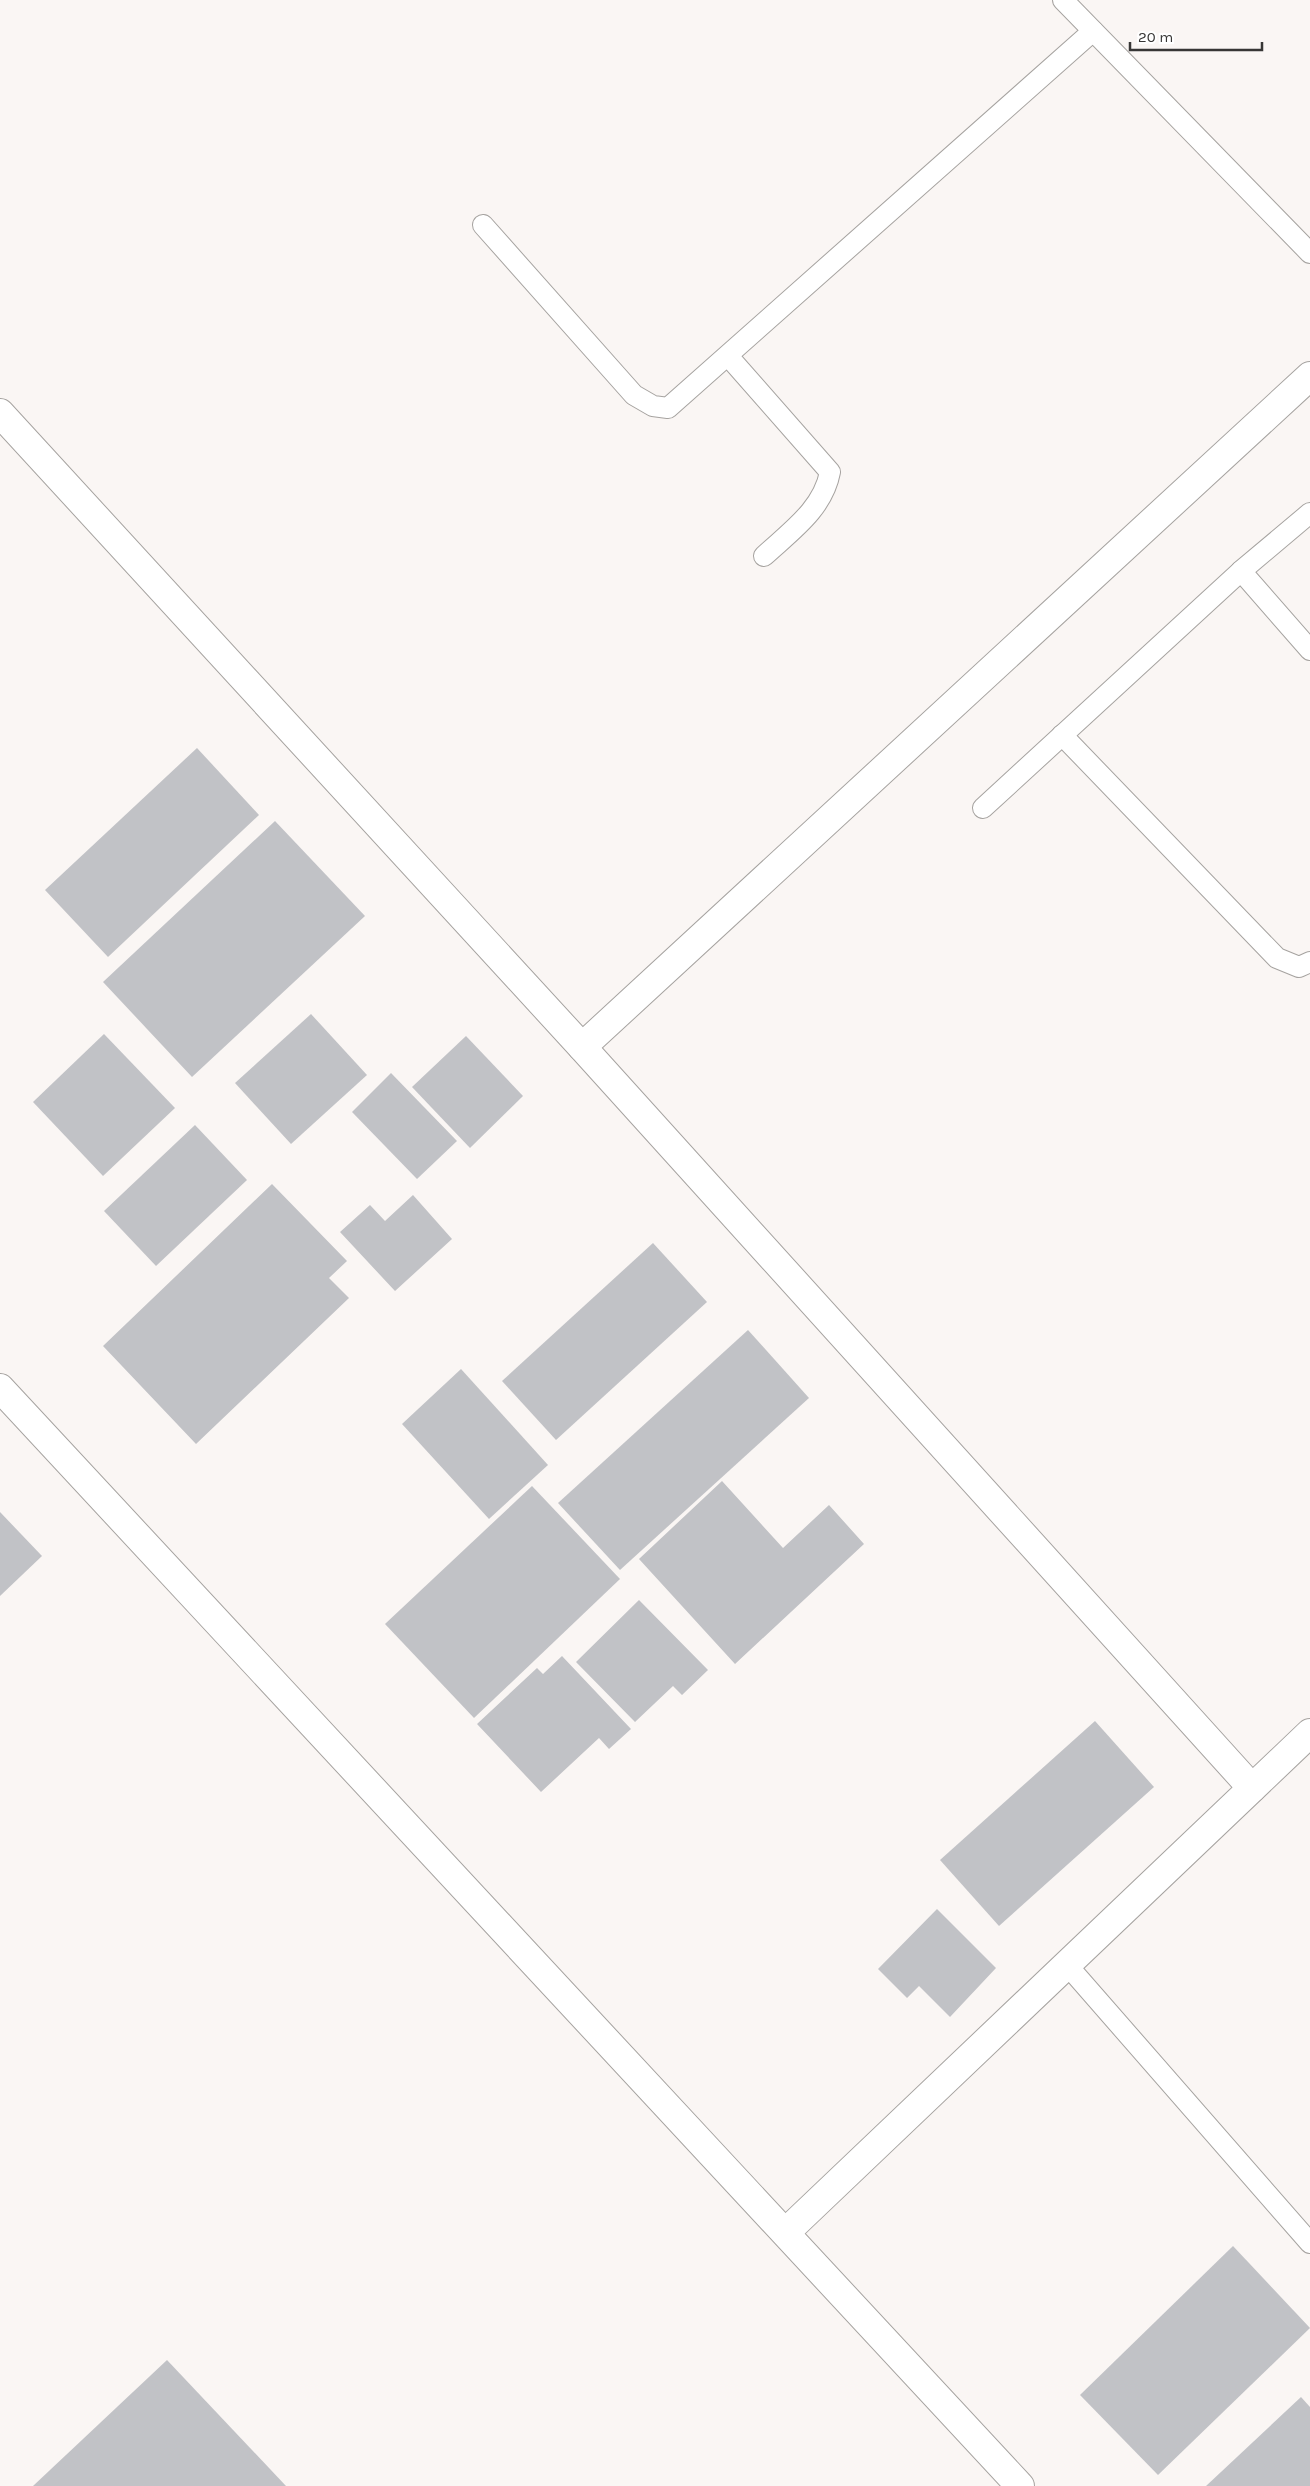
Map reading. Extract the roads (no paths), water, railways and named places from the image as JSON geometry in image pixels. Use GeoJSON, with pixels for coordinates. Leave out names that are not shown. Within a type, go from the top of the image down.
{"type":"FeatureCollection","features":[{"type":"Feature","properties":{"kind":"street"},"geometry":{"type":"LineString","coordinates":[[582,1046],[1310,376]]}},
{"type":"Feature","properties":{"kind":"street"},"geometry":{"type":"LineString","coordinates":[[0,413],[582,1046],[1252,1788]]}},
{"type":"Feature","properties":{"kind":"street"},"geometry":{"type":"LineString","coordinates":[[0,1388],[1020,2486]]}},
{"type":"Feature","properties":{"kind":"street"},"geometry":{"type":"LineString","coordinates":[[786,2232],[1068,1966],[1310,1733]]}},
{"type":"Feature","properties":{"kind":"lane"},"geometry":{"type":"LineString","coordinates":[[1062,0],[1310,253]]}},
{"type":"Feature","properties":{"kind":"lane"},"geometry":{"type":"LineString","coordinates":[[483,225],[634,395],[653,406],[668,408],[1093,31]]}},
{"type":"Feature","properties":{"kind":"lane"},"geometry":{"type":"LineString","coordinates":[[728,356],[830,472],[827,489],[812,511],[764,556]]}},
{"type":"Feature","properties":{"kind":"lane"},"geometry":{"type":"LineString","coordinates":[[982,808],[1241,571],[1310,513]]}},
{"type":"Feature","properties":{"kind":"lane"},"geometry":{"type":"LineString","coordinates":[[1241,571],[1310,650]]}},
{"type":"Feature","properties":{"kind":"lane"},"geometry":{"type":"LineString","coordinates":[[1062,735],[1277,958],[1299,967],[1310,962]]}},
{"type":"Feature","properties":{"kind":"lane"},"geometry":{"type":"LineString","coordinates":[[1068,1966],[1310,2243]]}}]}
